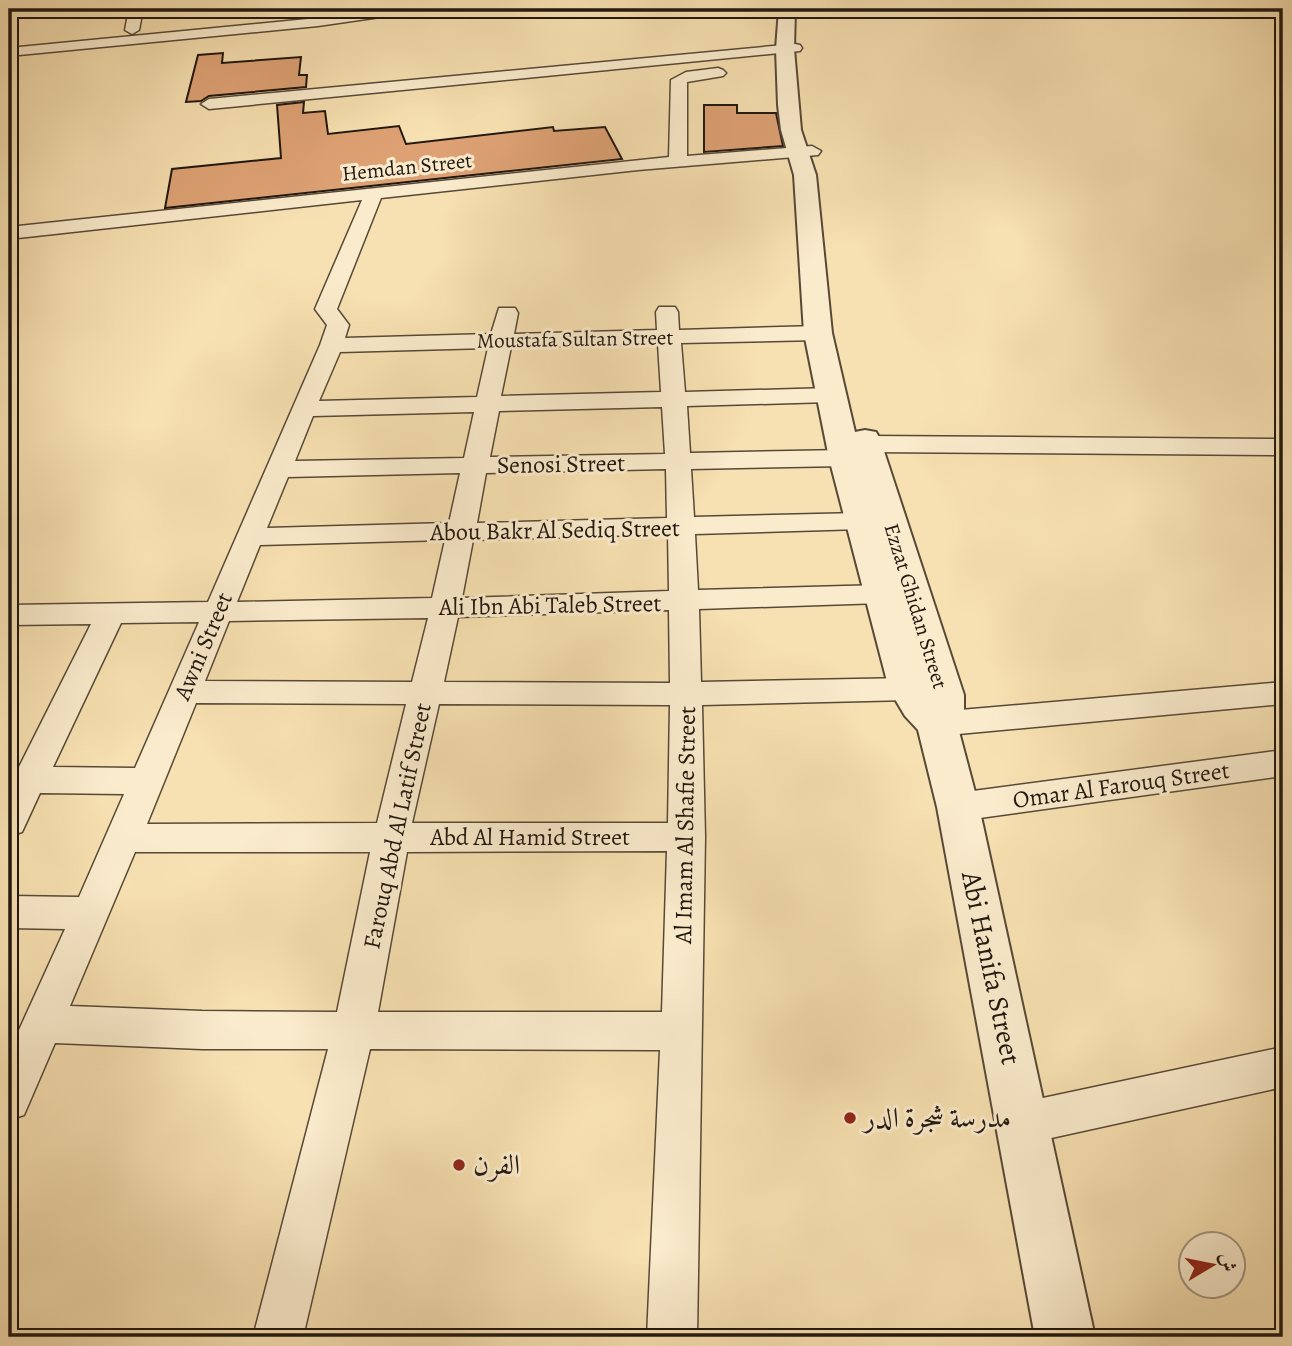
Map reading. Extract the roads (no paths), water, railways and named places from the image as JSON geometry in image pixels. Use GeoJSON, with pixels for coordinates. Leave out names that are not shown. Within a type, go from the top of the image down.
{"type":"FeatureCollection","features":[{"type":"Feature","properties":{"kind":"street"},"geometry":{"type":"LineString","coordinates":[[9,11],[29,9]]}},
{"type":"Feature","properties":{"kind":"street"},"geometry":{"type":"LineString","coordinates":[[132,30],[136,9]]}},
{"type":"Feature","properties":{"kind":"street"},"geometry":{"type":"LineString","coordinates":[[9,44],[132,30],[408,9]]}},
{"type":"Feature","properties":{"kind":"street","name":"Ezzat Ghidan Street"},"geometry":{"type":"LineString","coordinates":[[787,9],[784,58],[790,130],[816,167],[835,320],[856,451],[861,521],[882,594],[923,707],[944,712],[944,695],[856,451],[830,395],[818,333],[804,152]]}},
{"type":"Feature","properties":{"kind":"street","name":"Ezzat Ghidan Street"},"geometry":{"type":"LineString","coordinates":[[784,58],[795,9]]}},
{"type":"Feature","properties":{"kind":"street"},"geometry":{"type":"LineString","coordinates":[[865,9],[1278,11]]}},
{"type":"Feature","properties":{"kind":"street"},"geometry":{"type":"LineString","coordinates":[[9,52],[318,22],[365,11]]}},
{"type":"Feature","properties":{"kind":"street"},"geometry":{"type":"LineString","coordinates":[[209,104],[784,58]]}},
{"type":"Feature","properties":{"kind":"street"},"geometry":{"type":"LineString","coordinates":[[678,162],[679,80],[734,72]]}},
{"type":"Feature","properties":{"kind":"street","name":"Hemdan Street"},"geometry":{"type":"LineString","coordinates":[[9,233],[678,162],[804,152]]}},
{"type":"Feature","properties":{"kind":"street","name":"Awni Street"},"geometry":{"type":"LineString","coordinates":[[9,1100],[331,345],[338,325],[326,309],[374,193]]}},
{"type":"Feature","properties":{"kind":"street","name":"Moustafa Sultan Street"},"geometry":{"type":"LineString","coordinates":[[331,345],[504,327],[669,325],[818,333]]}},
{"type":"Feature","properties":{"kind":"street","name":"Al Imam Al Shafie Street"},"geometry":{"type":"LineString","coordinates":[[669,325],[679,461],[687,694],[687,837],[672,1337]]}},
{"type":"Feature","properties":{"kind":"street","name":"Farouq Abd Al Latif Street"},"geometry":{"type":"LineString","coordinates":[[278,1337],[354,1029],[391,838],[426,694],[504,327]]}},
{"type":"Feature","properties":{"kind":"street"},"geometry":{"type":"LineString","coordinates":[[304,409],[830,395]]}},
{"type":"Feature","properties":{"kind":"street","name":"Senosi Street"},"geometry":{"type":"LineString","coordinates":[[278,469],[679,461],[856,451],[1283,447]]}},
{"type":"Feature","properties":{"kind":"street","name":"Abou Bakr Al Sediq Street"},"geometry":{"type":"LineString","coordinates":[[250,537],[861,521]]}},
{"type":"Feature","properties":{"kind":"street","name":"Ali Ibn Abi Taleb Street"},"geometry":{"type":"LineString","coordinates":[[9,615],[445,608],[882,594]]}},
{"type":"Feature","properties":{"kind":"street"},"geometry":{"type":"LineString","coordinates":[[9,822],[19,780],[111,613]]}},
{"type":"Feature","properties":{"kind":"street"},"geometry":{"type":"LineString","coordinates":[[183,692],[687,694],[923,707],[1283,693]]}},
{"type":"Feature","properties":{"kind":"street","name":"Abi Hanifa Street"},"geometry":{"type":"LineString","coordinates":[[923,707],[958,807],[1024,1123],[1065,1337]]}},
{"type":"Feature","properties":{"kind":"street","name":"Omar Al Farouq Street"},"geometry":{"type":"LineString","coordinates":[[958,807],[1283,763]]}},
{"type":"Feature","properties":{"kind":"street"},"geometry":{"type":"LineString","coordinates":[[19,780],[146,781]]}},
{"type":"Feature","properties":{"kind":"street","name":"Abd Al Hamid Street"},"geometry":{"type":"LineString","coordinates":[[122,838],[687,837]]}},
{"type":"Feature","properties":{"kind":"street"},"geometry":{"type":"LineString","coordinates":[[9,912],[91,913]]}},
{"type":"Feature","properties":{"kind":"street"},"geometry":{"type":"LineString","coordinates":[[42,1024],[201,1030],[681,1031]]}},
{"type":"Feature","properties":{"kind":"street"},"geometry":{"type":"LineString","coordinates":[[1024,1123],[1283,1067]]}},
{"type":"Feature","properties":{"kind":"place","name":"مدرسة شجرة الدر"},"geometry":{"type":"Point","coordinates":[850,1118]}},
{"type":"Feature","properties":{"kind":"place","name":"الفرن"},"geometry":{"type":"Point","coordinates":[459,1165]}}]}
